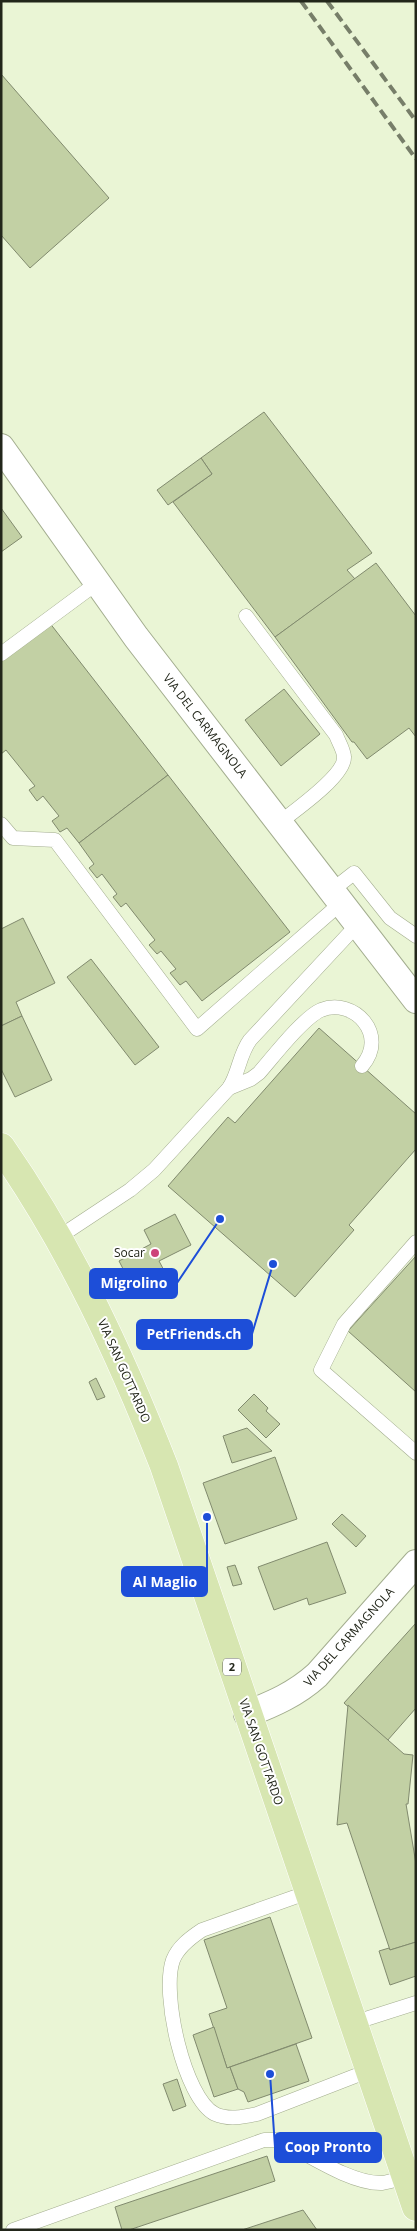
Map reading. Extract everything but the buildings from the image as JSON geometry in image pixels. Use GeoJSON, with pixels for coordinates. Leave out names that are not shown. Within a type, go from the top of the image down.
{"type":"FeatureCollection","features":[{"type":"Feature","properties":{"kind":"main road","name":"VIA SAN GOTTARDO"},"geometry":{"type":"LineString","coordinates":[[1,1147],[31,1189],[59,1237],[102,1321],[138,1400],[182,1518],[368,2071],[416,2207]]}},
{"type":"Feature","properties":{"kind":"street","name":"VIA DEL CARMAGNOLA"},"geometry":{"type":"LineString","coordinates":[[1,447],[136,637],[416,1000]]}},
{"type":"Feature","properties":{"kind":"street","name":"VIA DEL CARMAGNOLA"},"geometry":{"type":"LineString","coordinates":[[247,1714],[288,1697],[300,1690],[317,1675],[416,1563]]}},
{"type":"Feature","properties":{"kind":"lane"},"geometry":{"type":"LineString","coordinates":[[1,654],[97,583]]}},
{"type":"Feature","properties":{"kind":"lane"},"geometry":{"type":"LineString","coordinates":[[246,616],[336,735],[344,757],[340,770],[314,795],[279,823]]}},
{"type":"Feature","properties":{"kind":"lane"},"geometry":{"type":"LineString","coordinates":[[1,824],[13,838],[55,840],[198,1029],[336,897],[354,873],[390,918],[416,936]]}},
{"type":"Feature","properties":{"kind":"lane"},"geometry":{"type":"LineString","coordinates":[[59,1237],[130,1190],[154,1170],[229,1088],[235,1079],[242,1051],[250,1040],[357,925]]}},
{"type":"Feature","properties":{"kind":"lane"},"geometry":{"type":"LineString","coordinates":[[229,1088],[250,1079],[258,1073],[311,1017],[322,1010],[334,1008],[345,1009],[354,1013],[368,1026],[373,1046],[370,1055],[362,1066]]}},
{"type":"Feature","properties":{"kind":"lane"},"geometry":{"type":"LineString","coordinates":[[416,1242],[344,1324],[321,1370],[416,1453]]}},
{"type":"Feature","properties":{"kind":"lane"},"geometry":{"type":"LineString","coordinates":[[309,1892],[202,1930],[188,1939],[174,1960],[170,1972],[171,2016],[176,2038],[200,2099],[207,2108],[225,2117],[256,2114],[368,2071]]}},
{"type":"Feature","properties":{"kind":"lane"},"geometry":{"type":"LineString","coordinates":[[353,2023],[416,2003]]}},
{"type":"Feature","properties":{"kind":"lane"},"geometry":{"type":"LineString","coordinates":[[12,2230],[264,2140],[282,2142],[352,2176],[369,2181],[380,2183],[404,2177]]}},
{"type":"Feature","properties":{"kind":"railway"},"geometry":{"type":"LineString","coordinates":[[301,1],[416,159]]}},
{"type":"Feature","properties":{"kind":"railway"},"geometry":{"type":"LineString","coordinates":[[327,1],[416,121]]}},
{"type":"Feature","properties":{"kind":"place","name":"Migrolino"},"geometry":{"type":"Point","coordinates":[220,1219]}},
{"type":"Feature","properties":{"kind":"place","name":"Socar"},"geometry":{"type":"Point","coordinates":[155,1253]}},
{"type":"Feature","properties":{"kind":"place","name":"PetFriends.ch"},"geometry":{"type":"Point","coordinates":[273,1264]}},
{"type":"Feature","properties":{"kind":"place","name":"Al Maglio"},"geometry":{"type":"Point","coordinates":[207,1517]}},
{"type":"Feature","properties":{"kind":"place","name":"Coop Pronto"},"geometry":{"type":"Point","coordinates":[270,2074]}}]}
